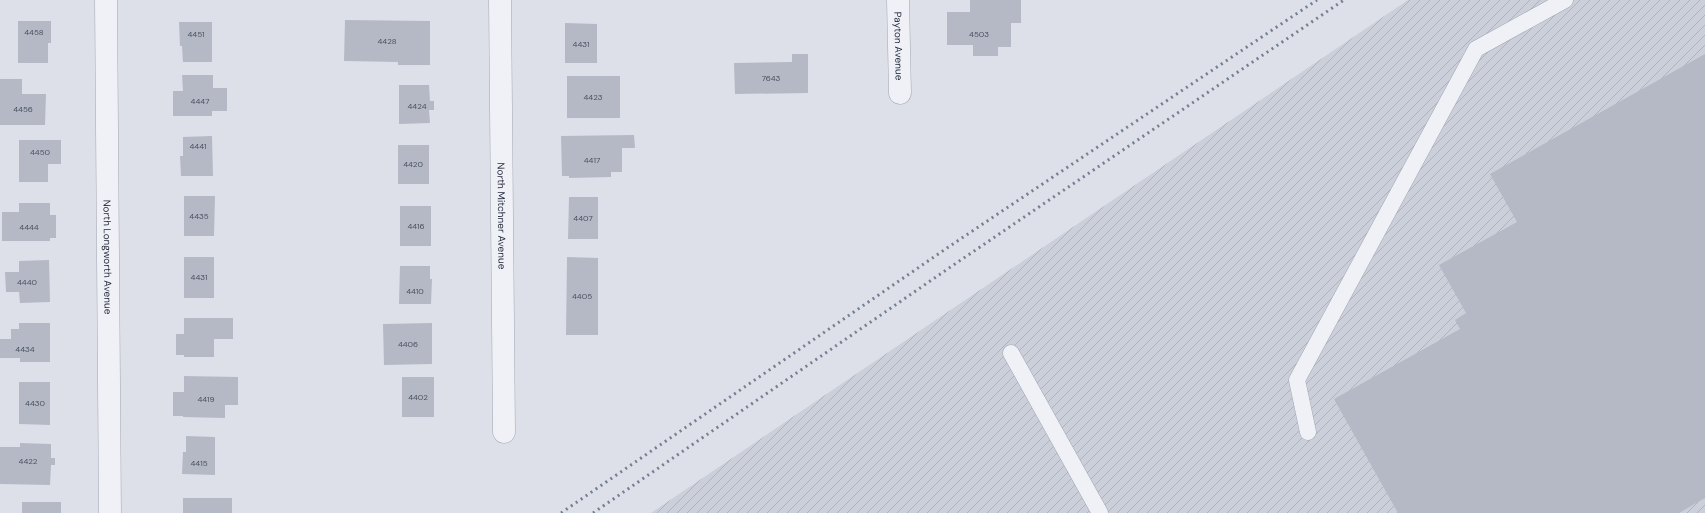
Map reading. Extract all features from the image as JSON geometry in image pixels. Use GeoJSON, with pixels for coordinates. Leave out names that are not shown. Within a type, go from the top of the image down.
{"type":"FeatureCollection","features":[{"type":"Feature","properties":{"kind":"street","name":"North Longworth Avenue"},"geometry":{"type":"LineString","coordinates":[[106,0],[110,513]]}},
{"type":"Feature","properties":{"kind":"street","name":"North Mitchner Avenue"},"geometry":{"type":"LineString","coordinates":[[500,0],[504,432]]}},
{"type":"Feature","properties":{"kind":"street","name":"Payton Avenue"},"geometry":{"type":"LineString","coordinates":[[898,0],[900,93]]}},
{"type":"Feature","properties":{"kind":"lane"},"geometry":{"type":"LineString","coordinates":[[1308,432],[1297,380],[1476,50],[1565,0]]}},
{"type":"Feature","properties":{"kind":"lane"},"geometry":{"type":"LineString","coordinates":[[1011,353],[1100,513]]}},
{"type":"Feature","properties":{"kind":"shaded area"},"geometry":{"type":"Polygon","coordinates":[[[1408,0],[1705,0],[1705,513],[651,513],[1408,0]]]}},
{"type":"Feature","properties":{"kind":"building"},"geometry":{"type":"Polygon","coordinates":[[[970,0],[1021,0],[1021,23],[1011,23],[1011,47],[998,47],[998,56],[973,56],[973,45],[947,45],[947,12],[970,12],[970,0]]]}},
{"type":"Feature","properties":{"kind":"building"},"geometry":{"type":"Polygon","coordinates":[[[345,20],[430,21],[430,65],[398,65],[398,62],[344,61],[345,20]]]}},
{"type":"Feature","properties":{"kind":"building"},"geometry":{"type":"Polygon","coordinates":[[[18,21],[51,21],[51,43],[48,43],[48,63],[18,63],[18,21]]]}},
{"type":"Feature","properties":{"kind":"building"},"geometry":{"type":"Polygon","coordinates":[[[179,22],[212,22],[212,62],[183,62],[182,46],[180,46],[179,22]]]}},
{"type":"Feature","properties":{"kind":"building"},"geometry":{"type":"Polygon","coordinates":[[[565,23],[597,24],[597,63],[565,63],[565,23]]]}},
{"type":"Feature","properties":{"kind":"building"},"geometry":{"type":"Polygon","coordinates":[[[792,54],[808,54],[808,93],[735,94],[734,63],[792,62],[792,54]]]}},
{"type":"Feature","properties":{"kind":"building"},"geometry":{"type":"Polygon","coordinates":[[[1705,54],[1705,498],[1679,513],[1398,513],[1334,399],[1460,329],[1455,320],[1466,313],[1439,265],[1517,222],[1490,174],[1705,54]]]}},
{"type":"Feature","properties":{"kind":"building"},"geometry":{"type":"Polygon","coordinates":[[[182,75],[213,75],[213,88],[227,88],[227,111],[212,111],[212,116],[173,116],[173,91],[183,91],[182,75]]]}},
{"type":"Feature","properties":{"kind":"building"},"geometry":{"type":"Polygon","coordinates":[[[567,76],[620,76],[620,118],[567,118],[567,76]]]}},
{"type":"Feature","properties":{"kind":"building"},"geometry":{"type":"Polygon","coordinates":[[[0,79],[22,79],[22,94],[46,94],[45,125],[0,125],[0,79]]]}},
{"type":"Feature","properties":{"kind":"building"},"geometry":{"type":"Polygon","coordinates":[[[399,85],[429,85],[430,101],[434,101],[434,110],[429,110],[430,123],[399,124],[399,85]]]}},
{"type":"Feature","properties":{"kind":"building"},"geometry":{"type":"Polygon","coordinates":[[[634,135],[635,148],[622,148],[622,172],[611,172],[611,177],[569,178],[569,176],[562,176],[561,136],[634,135]]]}},
{"type":"Feature","properties":{"kind":"building"},"geometry":{"type":"Polygon","coordinates":[[[212,136],[213,176],[181,176],[180,156],[183,156],[183,137],[212,136]]]}},
{"type":"Feature","properties":{"kind":"building"},"geometry":{"type":"Polygon","coordinates":[[[19,140],[61,140],[61,164],[48,164],[48,182],[19,182],[19,140]]]}},
{"type":"Feature","properties":{"kind":"building"},"geometry":{"type":"Polygon","coordinates":[[[398,145],[429,145],[429,184],[398,184],[398,145]]]}},
{"type":"Feature","properties":{"kind":"building"},"geometry":{"type":"Polygon","coordinates":[[[184,196],[215,196],[214,236],[184,236],[184,196]]]}},
{"type":"Feature","properties":{"kind":"building"},"geometry":{"type":"Polygon","coordinates":[[[569,197],[598,197],[598,239],[568,239],[569,197]]]}},
{"type":"Feature","properties":{"kind":"building"},"geometry":{"type":"Polygon","coordinates":[[[19,203],[50,203],[50,215],[56,215],[56,238],[50,238],[50,241],[2,241],[2,212],[19,212],[19,203]]]}},
{"type":"Feature","properties":{"kind":"building"},"geometry":{"type":"Polygon","coordinates":[[[400,206],[431,206],[431,246],[400,246],[400,206]]]}},
{"type":"Feature","properties":{"kind":"building"},"geometry":{"type":"Polygon","coordinates":[[[184,257],[214,257],[214,298],[184,298],[184,257]]]}},
{"type":"Feature","properties":{"kind":"building"},"geometry":{"type":"Polygon","coordinates":[[[567,257],[598,258],[598,335],[566,335],[567,257]]]}},
{"type":"Feature","properties":{"kind":"building"},"geometry":{"type":"Polygon","coordinates":[[[49,260],[50,302],[20,303],[19,292],[6,292],[5,272],[19,272],[19,261],[49,260]]]}},
{"type":"Feature","properties":{"kind":"building"},"geometry":{"type":"Polygon","coordinates":[[[400,266],[430,266],[430,279],[432,279],[431,304],[399,304],[400,266]]]}},
{"type":"Feature","properties":{"kind":"building"},"geometry":{"type":"Polygon","coordinates":[[[184,318],[233,318],[233,339],[214,339],[214,357],[184,357],[184,355],[176,355],[176,334],[184,334],[184,318]]]}},
{"type":"Feature","properties":{"kind":"building"},"geometry":{"type":"Polygon","coordinates":[[[19,323],[50,323],[50,362],[20,362],[20,358],[0,358],[0,339],[11,339],[11,329],[19,329],[19,323]]]}},
{"type":"Feature","properties":{"kind":"building"},"geometry":{"type":"Polygon","coordinates":[[[432,323],[432,364],[384,365],[383,324],[432,323]]]}},
{"type":"Feature","properties":{"kind":"building"},"geometry":{"type":"Polygon","coordinates":[[[184,376],[238,377],[238,405],[225,405],[225,418],[173,416],[173,392],[184,392],[184,376]]]}},
{"type":"Feature","properties":{"kind":"building"},"geometry":{"type":"Polygon","coordinates":[[[402,377],[434,377],[434,417],[402,417],[402,377]]]}},
{"type":"Feature","properties":{"kind":"building"},"geometry":{"type":"Polygon","coordinates":[[[19,382],[50,382],[50,425],[19,424],[19,382]]]}},
{"type":"Feature","properties":{"kind":"building"},"geometry":{"type":"Polygon","coordinates":[[[186,436],[215,437],[215,475],[182,474],[183,452],[186,452],[186,436]]]}},
{"type":"Feature","properties":{"kind":"building"},"geometry":{"type":"Polygon","coordinates":[[[20,443],[51,444],[51,458],[55,458],[55,465],[51,465],[50,485],[0,484],[0,447],[20,447],[20,443]]]}},
{"type":"Feature","properties":{"kind":"building"},"geometry":{"type":"Polygon","coordinates":[[[183,498],[232,498],[232,513],[183,513],[183,498]]]}},
{"type":"Feature","properties":{"kind":"building"},"geometry":{"type":"Polygon","coordinates":[[[22,502],[61,502],[61,513],[22,513],[22,502]]]}},
{"type":"Feature","properties":{"kind":"railway"},"geometry":{"type":"LineString","coordinates":[[561,513],[947,248],[1317,0]]}},
{"type":"Feature","properties":{"kind":"railway"},"geometry":{"type":"LineString","coordinates":[[593,513],[952,266],[1344,0]]}}]}
